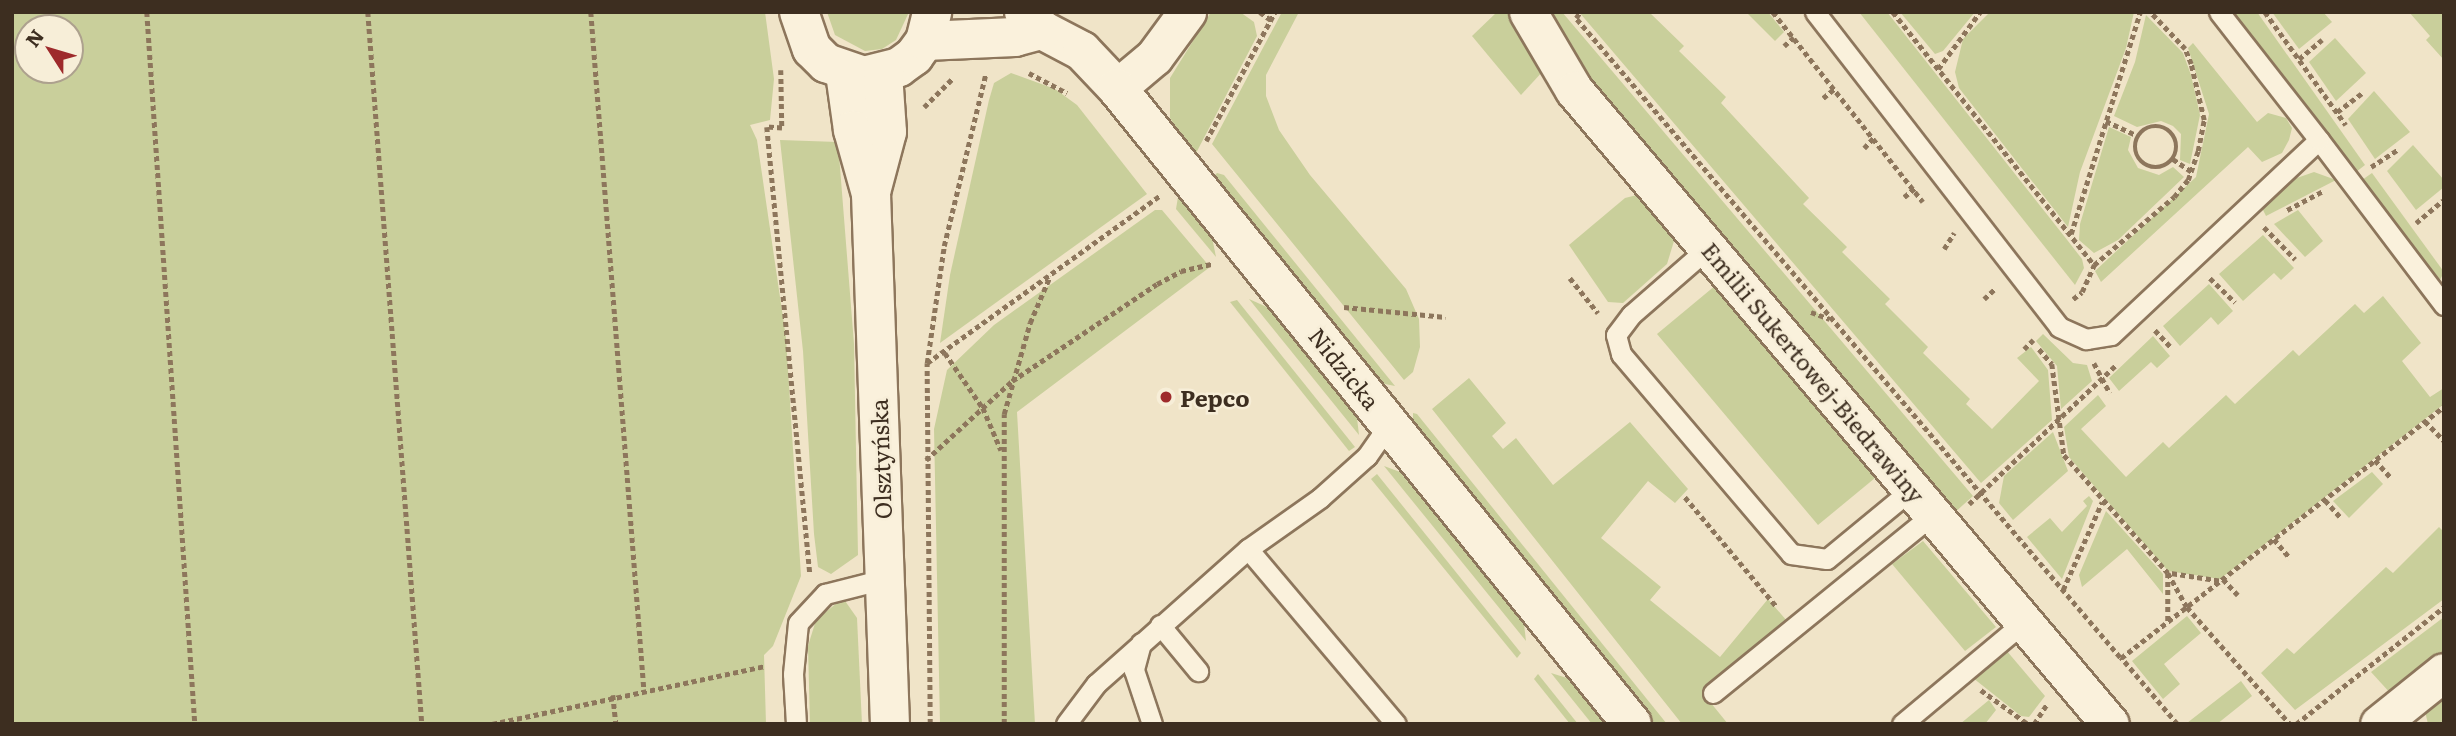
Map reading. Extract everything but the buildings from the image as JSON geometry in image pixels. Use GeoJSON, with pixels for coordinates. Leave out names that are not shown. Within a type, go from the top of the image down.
{"type":"FeatureCollection","features":[{"type":"Feature","properties":{"kind":"street"},"geometry":{"type":"LineString","coordinates":[[799,12],[812,49],[845,73],[883,74],[899,67],[928,27]]}},
{"type":"Feature","properties":{"kind":"street"},"geometry":{"type":"LineString","coordinates":[[1117,88],[1154,57],[1187,12]]}},
{"type":"Feature","properties":{"kind":"street","name":"Emilii Sukertowej-Biedrawiny"},"geometry":{"type":"LineString","coordinates":[[1528,12],[1574,90],[2110,724]]}},
{"type":"Feature","properties":{"kind":"street","name":"Nidzicka"},"geometry":{"type":"LineString","coordinates":[[928,27],[1015,37],[1033,21],[1082,51],[1117,88],[1164,186],[1390,424],[1632,724]]}},
{"type":"Feature","properties":{"kind":"street","name":"Olsztyńska"},"geometry":{"type":"LineString","coordinates":[[845,73],[853,130],[871,194],[890,724]]}},
{"type":"Feature","properties":{"kind":"street","name":"Olsztyńska"},"geometry":{"type":"LineString","coordinates":[[871,194],[887,132],[883,74]]}},
{"type":"Feature","properties":{"kind":"street"},"geometry":{"type":"LineString","coordinates":[[2379,724],[2444,672]]}},
{"type":"Feature","properties":{"kind":"lane"},"geometry":{"type":"LineString","coordinates":[[1815,12],[2059,327],[2086,339],[2111,335],[2319,140]]}},
{"type":"Feature","properties":{"kind":"lane"},"geometry":{"type":"LineString","coordinates":[[2219,12],[2444,305]]}},
{"type":"Feature","properties":{"kind":"lane"},"geometry":{"type":"LineString","coordinates":[[1709,247],[1631,315],[1616,335],[1621,354],[1791,554],[1827,559],[1922,501]]}},
{"type":"Feature","properties":{"kind":"lane"},"geometry":{"type":"LineString","coordinates":[[1066,724],[1084,695],[1248,549],[1320,498],[1367,456],[1390,424]]}},
{"type":"Feature","properties":{"kind":"lane"},"geometry":{"type":"LineString","coordinates":[[1713,694],[1922,501]]}},
{"type":"Feature","properties":{"kind":"lane"},"geometry":{"type":"LineString","coordinates":[[1248,549],[1396,724]]}},
{"type":"Feature","properties":{"kind":"lane"},"geometry":{"type":"LineString","coordinates":[[796,724],[795,661],[798,623],[825,594],[884,579]]}},
{"type":"Feature","properties":{"kind":"lane"},"geometry":{"type":"LineString","coordinates":[[1902,724],[2024,622]]}},
{"type":"Feature","properties":{"kind":"lane"},"geometry":{"type":"LineString","coordinates":[[1160,625],[1198,671]]}},
{"type":"Feature","properties":{"kind":"lane"},"geometry":{"type":"LineString","coordinates":[[1142,642],[1134,670],[1152,724]]}},
{"type":"Feature","properties":{"kind":"path"},"geometry":{"type":"LineString","coordinates":[[147,12],[195,724]]}},
{"type":"Feature","properties":{"kind":"path"},"geometry":{"type":"LineString","coordinates":[[368,12],[422,724]]}},
{"type":"Feature","properties":{"kind":"path"},"geometry":{"type":"LineString","coordinates":[[591,12],[644,689]]}},
{"type":"Feature","properties":{"kind":"path"},"geometry":{"type":"LineString","coordinates":[[1260,12],[1271,20]]}},
{"type":"Feature","properties":{"kind":"path"},"geometry":{"type":"LineString","coordinates":[[927,363],[945,353],[1050,276],[1164,186],[1211,153],[1204,145],[1275,12]]}},
{"type":"Feature","properties":{"kind":"path"},"geometry":{"type":"LineString","coordinates":[[1571,12],[2177,724]]}},
{"type":"Feature","properties":{"kind":"path"},"geometry":{"type":"LineString","coordinates":[[1576,18],[1580,12]]}},
{"type":"Feature","properties":{"kind":"path"},"geometry":{"type":"LineString","coordinates":[[1773,12],[1930,211]]}},
{"type":"Feature","properties":{"kind":"path"},"geometry":{"type":"LineString","coordinates":[[1893,12],[2094,265],[2174,197],[2192,172],[2204,120],[2201,93],[2185,49],[2150,12]]}},
{"type":"Feature","properties":{"kind":"path"},"geometry":{"type":"LineString","coordinates":[[1938,69],[1980,12]]}},
{"type":"Feature","properties":{"kind":"path"},"geometry":{"type":"LineString","coordinates":[[2071,235],[2105,121],[2132,50],[2140,12]]}},
{"type":"Feature","properties":{"kind":"path"},"geometry":{"type":"LineString","coordinates":[[2299,59],[2322,40]]}},
{"type":"Feature","properties":{"kind":"path"},"geometry":{"type":"LineString","coordinates":[[930,724],[927,363],[944,246],[989,63]]}},
{"type":"Feature","properties":{"kind":"path"},"geometry":{"type":"LineString","coordinates":[[1016,69],[1046,80],[1075,99]]}},
{"type":"Feature","properties":{"kind":"path"},"geometry":{"type":"LineString","coordinates":[[919,113],[941,86],[958,76]]}},
{"type":"Feature","properties":{"kind":"path"},"geometry":{"type":"LineString","coordinates":[[976,79],[984,81]]}},
{"type":"Feature","properties":{"kind":"path"},"geometry":{"type":"LineString","coordinates":[[2337,112],[2362,93]]}},
{"type":"Feature","properties":{"kind":"path"},"geometry":{"type":"LineString","coordinates":[[2105,121],[2138,136]]}},
{"type":"Feature","properties":{"kind":"path"},"geometry":{"type":"LineString","coordinates":[[782,128],[767,127],[811,583],[825,594]]}},
{"type":"Feature","properties":{"kind":"path"},"geometry":{"type":"LineString","coordinates":[[2146,128],[2168,129],[2175,138],[2173,159],[2165,166],[2144,165],[2137,156],[2138,136],[2146,128]]}},
{"type":"Feature","properties":{"kind":"path"},"geometry":{"type":"LineString","coordinates":[[2173,159],[2192,172]]}},
{"type":"Feature","properties":{"kind":"path"},"geometry":{"type":"LineString","coordinates":[[2415,224],[2443,200]]}},
{"type":"Feature","properties":{"kind":"path"},"geometry":{"type":"LineString","coordinates":[[2246,209],[2295,260]]}},
{"type":"Feature","properties":{"kind":"path"},"geometry":{"type":"LineString","coordinates":[[1944,228],[1960,248]]}},
{"type":"Feature","properties":{"kind":"path"},"geometry":{"type":"LineString","coordinates":[[2193,260],[2235,302]]}},
{"type":"Feature","properties":{"kind":"path"},"geometry":{"type":"LineString","coordinates":[[926,461],[1012,381],[1157,284],[1181,271],[1212,264]]}},
{"type":"Feature","properties":{"kind":"path"},"geometry":{"type":"LineString","coordinates":[[1004,724],[1004,414],[1012,381],[1050,276]]}},
{"type":"Feature","properties":{"kind":"path"},"geometry":{"type":"LineString","coordinates":[[1570,278],[1616,335]]}},
{"type":"Feature","properties":{"kind":"path"},"geometry":{"type":"LineString","coordinates":[[1985,280],[2001,300]]}},
{"type":"Feature","properties":{"kind":"path"},"geometry":{"type":"LineString","coordinates":[[1344,317],[1336,307],[1446,317]]}},
{"type":"Feature","properties":{"kind":"path"},"geometry":{"type":"LineString","coordinates":[[2024,349],[2032,339],[2052,364],[2064,455],[2102,502],[2168,573],[2187,607],[2293,724],[2444,607]]}},
{"type":"Feature","properties":{"kind":"path"},"geometry":{"type":"LineString","coordinates":[[945,353],[983,408],[1003,454]]}},
{"type":"Feature","properties":{"kind":"path"},"geometry":{"type":"LineString","coordinates":[[2121,658],[2444,407]]}},
{"type":"Feature","properties":{"kind":"path"},"geometry":{"type":"LineString","coordinates":[[2425,421],[2444,441]]}},
{"type":"Feature","properties":{"kind":"path"},"geometry":{"type":"LineString","coordinates":[[2375,460],[2392,480]]}},
{"type":"Feature","properties":{"kind":"path"},"geometry":{"type":"LineString","coordinates":[[2325,500],[2341,518]]}},
{"type":"Feature","properties":{"kind":"path"},"geometry":{"type":"LineString","coordinates":[[2063,591],[2102,502]]}},
{"type":"Feature","properties":{"kind":"path"},"geometry":{"type":"LineString","coordinates":[[2274,540],[2290,558]]}},
{"type":"Feature","properties":{"kind":"path"},"geometry":{"type":"LineString","coordinates":[[2168,573],[2221,580],[2238,595]]}},
{"type":"Feature","properties":{"kind":"path"},"geometry":{"type":"LineString","coordinates":[[2168,573],[2168,622]]}},
{"type":"Feature","properties":{"kind":"path"},"geometry":{"type":"LineString","coordinates":[[492,724],[613,695],[795,661]]}},
{"type":"Feature","properties":{"kind":"path"},"geometry":{"type":"LineString","coordinates":[[1961,675],[2028,724]]}},
{"type":"Feature","properties":{"kind":"path"},"geometry":{"type":"LineString","coordinates":[[613,695],[616,724]]}},
{"type":"Feature","properties":{"kind":"path"},"geometry":{"type":"LineString","coordinates":[[2034,724],[2039,715]]}},
{"type":"Feature","properties":{"kind":"green space"},"geometry":{"type":"Polygon","coordinates":[[[12,12],[765,12],[774,79],[770,120],[750,125],[757,140],[786,338],[801,576],[773,646],[764,655],[766,724],[12,724],[12,12]]]}},
{"type":"Feature","properties":{"kind":"green space"},"geometry":{"type":"Polygon","coordinates":[[[827,12],[909,12],[896,40],[882,49],[865,51],[835,35],[827,12]]]}},
{"type":"Feature","properties":{"kind":"green space"},"geometry":{"type":"Polygon","coordinates":[[[1211,12],[1240,12],[1254,22],[1257,36],[1194,157],[1170,118],[1170,78],[1211,12]]]}},
{"type":"Feature","properties":{"kind":"green space"},"geometry":{"type":"Polygon","coordinates":[[[1282,12],[1299,12],[1266,75],[1266,96],[1279,130],[1310,175],[1406,289],[1419,319],[1420,347],[1413,372],[1404,380],[1212,144],[1282,12]]]}},
{"type":"Feature","properties":{"kind":"green space"},"geometry":{"type":"Polygon","coordinates":[[[1497,12],[1510,12],[1544,70],[1521,95],[1472,36],[1497,12]]]}},
{"type":"Feature","properties":{"kind":"green space"},"geometry":{"type":"Polygon","coordinates":[[[1553,12],[1562,12],[1973,496],[1953,514],[1599,98],[1568,48],[1553,12]]]}},
{"type":"Feature","properties":{"kind":"green space"},"geometry":{"type":"Polygon","coordinates":[[[1579,12],[1649,12],[1684,46],[1679,51],[1726,97],[1721,103],[1809,198],[1803,204],[1847,247],[1842,252],[1890,299],[1885,304],[1928,347],[1923,353],[1970,399],[1966,404],[1992,429],[2039,381],[2017,358],[2031,347],[2048,370],[2052,420],[1981,483],[1579,12]]]}},
{"type":"Feature","properties":{"kind":"green space"},"geometry":{"type":"Polygon","coordinates":[[[1746,12],[1768,12],[1784,32],[1775,41],[1746,12]]]}},
{"type":"Feature","properties":{"kind":"green space"},"geometry":{"type":"Polygon","coordinates":[[[1859,12],[1887,12],[2082,259],[2084,268],[2075,285],[1859,12]]]}},
{"type":"Feature","properties":{"kind":"green space"},"geometry":{"type":"Polygon","coordinates":[[[1900,12],[1975,12],[1943,51],[1935,54],[1900,12]]]}},
{"type":"Feature","properties":{"kind":"green space"},"geometry":{"type":"Polygon","coordinates":[[[1990,12],[2134,12],[2126,48],[2080,172],[2068,227],[1959,88],[1955,72],[1963,39],[1990,12]]]}},
{"type":"Feature","properties":{"kind":"green space"},"geometry":{"type":"Polygon","coordinates":[[[2231,12],[2257,12],[2365,165],[2356,172],[2231,12]]]}},
{"type":"Feature","properties":{"kind":"green space"},"geometry":{"type":"Polygon","coordinates":[[[2272,12],[2323,12],[2332,22],[2299,49],[2272,12]]]}},
{"type":"Feature","properties":{"kind":"green space"},"geometry":{"type":"Polygon","coordinates":[[[2409,12],[2444,13],[2444,60],[2426,40],[2430,36],[2409,12]]]}},
{"type":"Feature","properties":{"kind":"green space"},"geometry":{"type":"Polygon","coordinates":[[[2146,15],[2183,53],[2191,75],[2200,115],[2190,164],[2180,160],[2181,134],[2173,126],[2161,121],[2137,127],[2114,116],[2135,62],[2146,15]]]}},
{"type":"Feature","properties":{"kind":"green space"},"geometry":{"type":"Polygon","coordinates":[[[2335,38],[2366,73],[2336,101],[2309,62],[2335,38]]]}},
{"type":"Feature","properties":{"kind":"green space"},"geometry":{"type":"Polygon","coordinates":[[[2193,43],[2257,122],[2268,113],[2286,118],[2292,128],[2289,140],[2282,153],[2262,162],[2248,147],[2101,282],[2095,271],[2196,177],[2209,114],[2188,48],[2193,43]]]}},
{"type":"Feature","properties":{"kind":"green space"},"geometry":{"type":"Polygon","coordinates":[[[1011,73],[1055,89],[1077,105],[1147,194],[940,343],[950,275],[989,100],[994,83],[1011,73]]]}},
{"type":"Feature","properties":{"kind":"green space"},"geometry":{"type":"Polygon","coordinates":[[[2374,91],[2410,132],[2375,159],[2348,119],[2374,91]]]}},
{"type":"Feature","properties":{"kind":"green space"},"geometry":{"type":"Polygon","coordinates":[[[2109,127],[2131,137],[2128,150],[2138,168],[2159,175],[2173,167],[2184,177],[2118,240],[2094,253],[2079,240],[2080,224],[2109,127]]]}},
{"type":"Feature","properties":{"kind":"green space"},"geometry":{"type":"Polygon","coordinates":[[[780,140],[838,142],[854,344],[858,555],[831,574],[818,567],[814,534],[803,351],[780,140]]]}},
{"type":"Feature","properties":{"kind":"green space"},"geometry":{"type":"Polygon","coordinates":[[[2413,145],[2444,180],[2444,187],[2416,210],[2387,171],[2413,145]]]}},
{"type":"Feature","properties":{"kind":"green space"},"geometry":{"type":"Polygon","coordinates":[[[2314,172],[2336,180],[2266,216],[2262,208],[2294,179],[2314,172]]]}},
{"type":"Feature","properties":{"kind":"green space"},"geometry":{"type":"Polygon","coordinates":[[[1217,173],[1224,175],[1395,386],[1375,382],[1211,179],[1217,173]]]}},
{"type":"Feature","properties":{"kind":"green space"},"geometry":{"type":"Polygon","coordinates":[[[2372,173],[2444,272],[2440,280],[2362,180],[2372,173]]]}},
{"type":"Feature","properties":{"kind":"green space"},"geometry":{"type":"Polygon","coordinates":[[[1641,194],[1666,224],[1674,241],[1667,264],[1623,303],[1608,302],[1569,245],[1625,198],[1641,194]]]}},
{"type":"Feature","properties":{"kind":"green space"},"geometry":{"type":"Polygon","coordinates":[[[1178,197],[1212,237],[1216,257],[1176,209],[1178,197]]]}},
{"type":"Feature","properties":{"kind":"green space"},"geometry":{"type":"Polygon","coordinates":[[[1155,210],[1162,210],[1210,267],[1017,412],[1035,724],[940,724],[934,429],[947,370],[994,325],[1155,210]]]}},
{"type":"Feature","properties":{"kind":"green space"},"geometry":{"type":"Polygon","coordinates":[[[2298,210],[2323,241],[2305,257],[2274,224],[2298,210]]]}},
{"type":"Feature","properties":{"kind":"green space"},"geometry":{"type":"Polygon","coordinates":[[[2263,235],[2294,268],[2281,280],[2274,273],[2243,301],[2219,274],[2263,235]]]}},
{"type":"Feature","properties":{"kind":"green space"},"geometry":{"type":"Polygon","coordinates":[[[2209,284],[2233,311],[2218,325],[2211,317],[2180,346],[2163,326],[2209,284]]]}},
{"type":"Feature","properties":{"kind":"green space"},"geometry":{"type":"Polygon","coordinates":[[[1716,285],[1872,468],[1875,478],[1818,525],[1657,334],[1716,285]]]}},
{"type":"Feature","properties":{"kind":"green space"},"geometry":{"type":"Polygon","coordinates":[[[2383,296],[2421,343],[2402,361],[2430,397],[2444,388],[2444,404],[2220,579],[2168,571],[2069,457],[2064,427],[2098,395],[2106,406],[2081,429],[2126,477],[2163,442],[2169,448],[2226,395],[2235,404],[2293,350],[2299,356],[2355,304],[2364,313],[2383,296]]]}},
{"type":"Feature","properties":{"kind":"green space"},"geometry":{"type":"Polygon","coordinates":[[[1249,299],[1269,308],[1357,418],[1359,435],[1249,299]]]}},
{"type":"Feature","properties":{"kind":"green space"},"geometry":{"type":"Polygon","coordinates":[[[1237,300],[1355,447],[1349,451],[1230,302],[1237,300]]]}},
{"type":"Feature","properties":{"kind":"green space"},"geometry":{"type":"Polygon","coordinates":[[[2043,334],[2073,363],[2087,365],[2092,381],[2061,409],[2057,366],[2036,341],[2043,334]]]}},
{"type":"Feature","properties":{"kind":"green space"},"geometry":{"type":"Polygon","coordinates":[[[2153,336],[2170,356],[2157,368],[2151,362],[2119,391],[2109,378],[2153,336]]]}},
{"type":"Feature","properties":{"kind":"green space"},"geometry":{"type":"Polygon","coordinates":[[[1469,378],[1506,423],[1492,436],[1503,449],[1516,438],[1553,485],[1630,422],[1688,489],[1675,503],[1648,481],[1601,538],[1661,587],[1650,600],[1720,657],[1768,599],[1787,621],[1702,692],[1728,724],[1682,724],[1432,409],[1469,378]]]}},
{"type":"Feature","properties":{"kind":"green space"},"geometry":{"type":"Polygon","coordinates":[[[1413,413],[1417,414],[1667,724],[1648,724],[1413,429],[1413,413]]]}},
{"type":"Feature","properties":{"kind":"green space"},"geometry":{"type":"Polygon","coordinates":[[[2053,432],[2068,471],[2013,520],[1999,503],[2004,476],[2053,432]]]}},
{"type":"Feature","properties":{"kind":"green space"},"geometry":{"type":"Polygon","coordinates":[[[1384,466],[1400,472],[1524,624],[1526,641],[1384,466]]]}},
{"type":"Feature","properties":{"kind":"green space"},"geometry":{"type":"Polygon","coordinates":[[[2372,472],[2383,484],[2349,518],[2333,501],[2372,472]]]}},
{"type":"Feature","properties":{"kind":"green space"},"geometry":{"type":"Polygon","coordinates":[[[1377,474],[1521,653],[1517,658],[1371,479],[1377,474]]]}},
{"type":"Feature","properties":{"kind":"green space"},"geometry":{"type":"Polygon","coordinates":[[[2089,496],[2093,501],[2062,579],[2027,537],[2050,518],[2062,532],[2087,506],[2083,501],[2089,496]]]}},
{"type":"Feature","properties":{"kind":"green space"},"geometry":{"type":"Polygon","coordinates":[[[2106,511],[2163,574],[2163,594],[2127,549],[2082,587],[2079,575],[2106,511]]]}},
{"type":"Feature","properties":{"kind":"green space"},"geometry":{"type":"Polygon","coordinates":[[[2439,527],[2444,532],[2444,599],[2295,710],[2261,673],[2287,648],[2294,654],[2386,567],[2393,573],[2439,527]]]}},
{"type":"Feature","properties":{"kind":"green space"},"geometry":{"type":"Polygon","coordinates":[[[1923,541],[1996,627],[1965,651],[1892,564],[1923,541]]]}},
{"type":"Feature","properties":{"kind":"green space"},"geometry":{"type":"Polygon","coordinates":[[[843,598],[857,618],[862,724],[810,724],[808,646],[816,620],[843,598]]]}},
{"type":"Feature","properties":{"kind":"green space"},"geometry":{"type":"Polygon","coordinates":[[[2187,616],[2201,633],[2164,664],[2180,684],[2163,699],[2132,661],[2187,616]]]}},
{"type":"Feature","properties":{"kind":"green space"},"geometry":{"type":"Polygon","coordinates":[[[2444,617],[2444,653],[2392,695],[2371,672],[2444,617]]]}},
{"type":"Feature","properties":{"kind":"green space"},"geometry":{"type":"Polygon","coordinates":[[[2006,650],[2045,696],[2029,717],[2021,716],[1973,678],[2006,650]]]}},
{"type":"Feature","properties":{"kind":"green space"},"geometry":{"type":"Polygon","coordinates":[[[1551,673],[1567,678],[1605,724],[1592,724],[1551,673]]]}},
{"type":"Feature","properties":{"kind":"green space"},"geometry":{"type":"Polygon","coordinates":[[[1538,674],[1578,724],[1570,724],[1534,679],[1538,674]]]}},
{"type":"Feature","properties":{"kind":"green space"},"geometry":{"type":"Polygon","coordinates":[[[2241,681],[2252,696],[2217,724],[2187,723],[2241,681]]]}},
{"type":"Feature","properties":{"kind":"green space"},"geometry":{"type":"Polygon","coordinates":[[[2444,693],[2444,724],[2428,724],[2424,707],[2444,693]]]}},
{"type":"Feature","properties":{"kind":"green space"},"geometry":{"type":"Polygon","coordinates":[[[1989,700],[1996,710],[1985,724],[1960,724],[1989,700]]]}},
{"type":"Feature","properties":{"kind":"place","name":"Pepco"},"geometry":{"type":"Point","coordinates":[1166,397]}}]}
